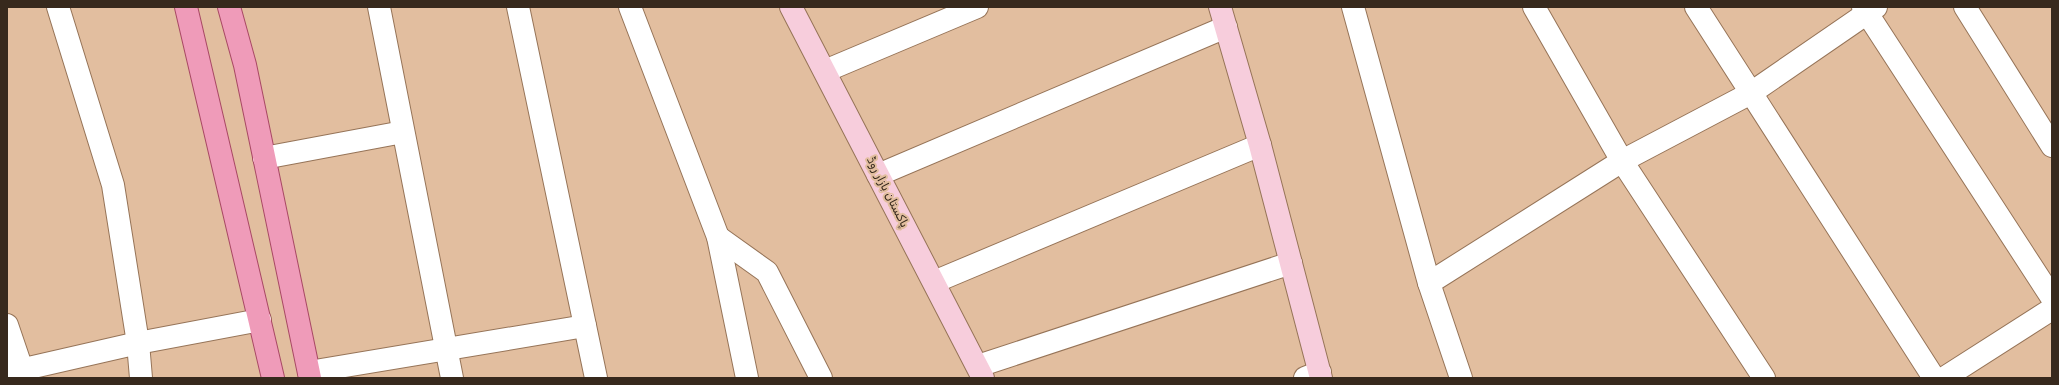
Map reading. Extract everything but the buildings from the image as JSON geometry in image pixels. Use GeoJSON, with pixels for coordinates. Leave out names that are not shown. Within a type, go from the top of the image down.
{"type":"FeatureCollection","features":[{"type":"Feature","properties":{"kind":"main road"},"geometry":{"type":"LineString","coordinates":[[186,7],[273,378]]}},
{"type":"Feature","properties":{"kind":"main road"},"geometry":{"type":"LineString","coordinates":[[229,7],[245,66],[310,375]]}},
{"type":"Feature","properties":{"kind":"street"},"geometry":{"type":"LineString","coordinates":[[58,7],[113,185],[138,343],[141,378]]}},
{"type":"Feature","properties":{"kind":"street"},"geometry":{"type":"LineString","coordinates":[[379,7],[452,378]]}},
{"type":"Feature","properties":{"kind":"street"},"geometry":{"type":"LineString","coordinates":[[518,7],[596,378]]}},
{"type":"Feature","properties":{"kind":"street"},"geometry":{"type":"LineString","coordinates":[[630,7],[718,237],[747,378]]}},
{"type":"Feature","properties":{"kind":"street","name":"پاکستان بازار روڈ"},"geometry":{"type":"LineString","coordinates":[[791,7],[980,372]]}},
{"type":"Feature","properties":{"kind":"street"},"geometry":{"type":"LineString","coordinates":[[825,71],[977,7]]}},
{"type":"Feature","properties":{"kind":"street"},"geometry":{"type":"LineString","coordinates":[[1353,7],[1428,283],[1461,378]]}},
{"type":"Feature","properties":{"kind":"street"},"geometry":{"type":"LineString","coordinates":[[1534,7],[1622,161],[1764,378]]}},
{"type":"Feature","properties":{"kind":"street"},"geometry":{"type":"LineString","coordinates":[[1696,7],[1934,378]]}},
{"type":"Feature","properties":{"kind":"street"},"geometry":{"type":"LineString","coordinates":[[1965,7],[2052,146]]}},
{"type":"Feature","properties":{"kind":"street"},"geometry":{"type":"LineString","coordinates":[[1428,283],[1622,161],[1752,93],[1869,9],[2052,298]]}},
{"type":"Feature","properties":{"kind":"street"},"geometry":{"type":"LineString","coordinates":[[878,174],[1223,17],[1260,145],[1291,263],[1316,376]]}},
{"type":"Feature","properties":{"kind":"street"},"geometry":{"type":"LineString","coordinates":[[264,158],[404,132]]}},
{"type":"Feature","properties":{"kind":"street"},"geometry":{"type":"LineString","coordinates":[[934,282],[1260,145]]}},
{"type":"Feature","properties":{"kind":"street"},"geometry":{"type":"LineString","coordinates":[[718,237],[767,272],[821,378]]}},
{"type":"Feature","properties":{"kind":"street"},"geometry":{"type":"LineString","coordinates":[[980,372],[1291,263]]}},
{"type":"Feature","properties":{"kind":"street"},"geometry":{"type":"LineString","coordinates":[[1944,378],[2052,308]]}},
{"type":"Feature","properties":{"kind":"street"},"geometry":{"type":"LineString","coordinates":[[7,325],[18,374],[138,343],[260,320]]}},
{"type":"Feature","properties":{"kind":"street"},"geometry":{"type":"LineString","coordinates":[[310,375],[446,349],[585,326]]}}]}
